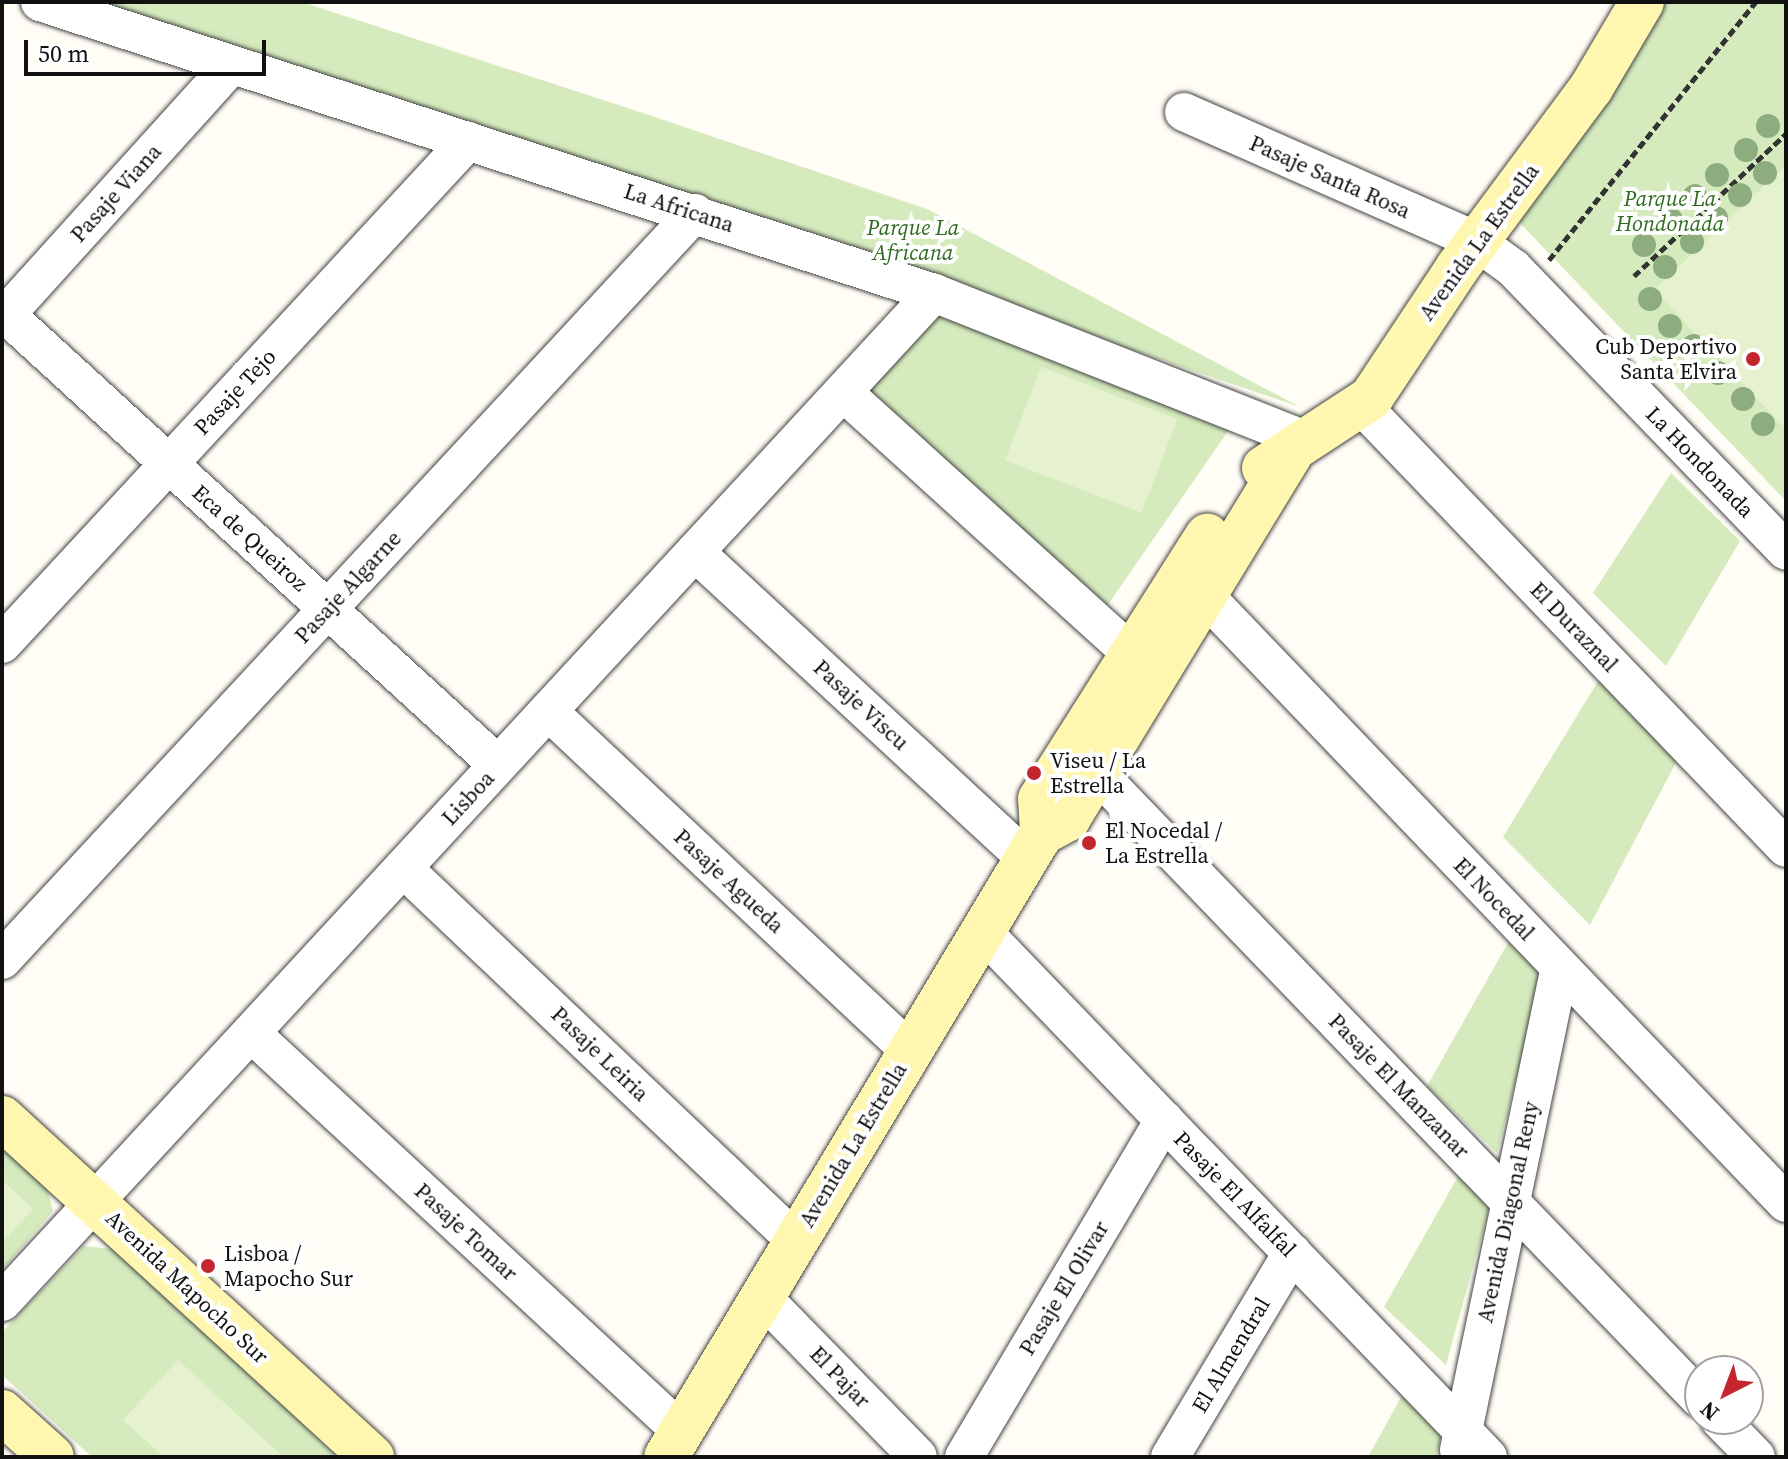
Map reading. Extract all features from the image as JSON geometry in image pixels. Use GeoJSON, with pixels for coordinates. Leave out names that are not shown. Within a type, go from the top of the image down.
{"type":"FeatureCollection","features":[{"type":"Feature","properties":{"kind":"main road","name":"Avenida La Estrella"},"geometry":{"type":"LineString","coordinates":[[1034,846],[1040,799],[1130,652],[1227,506],[1267,466],[1299,449],[1362,406],[1476,241],[1577,108],[1642,2]]}},
{"type":"Feature","properties":{"kind":"main road","name":"Avenida La Estrella"},"geometry":{"type":"LineString","coordinates":[[674,1444],[1034,846],[1068,819],[1203,594],[1299,449]]}},
{"type":"Feature","properties":{"kind":"main road","name":"Avenida Mapocho Sur"},"geometry":{"type":"LineString","coordinates":[[2,1118],[372,1457]]}},
{"type":"Feature","properties":{"kind":"main road"},"geometry":{"type":"LineString","coordinates":[[2,1412],[52,1457]]}},
{"type":"Feature","properties":{"kind":"street","name":"La Africana"},"geometry":{"type":"LineString","coordinates":[[40,2],[230,67],[695,213],[934,293],[1299,449]]}},
{"type":"Feature","properties":{"kind":"street","name":"Pasaje Viana"},"geometry":{"type":"LineString","coordinates":[[3,315],[230,67]]}},
{"type":"Feature","properties":{"kind":"street","name":"Pasaje Santa Rosa"},"geometry":{"type":"LineString","coordinates":[[1184,112],[1476,241]]}},
{"type":"Feature","properties":{"kind":"street","name":"Pasaje Tejo"},"geometry":{"type":"LineString","coordinates":[[2,644],[468,141]]}},
{"type":"Feature","properties":{"kind":"street","name":"Pasaje Algarne"},"geometry":{"type":"LineString","coordinates":[[2,960],[695,213]]}},
{"type":"Feature","properties":{"kind":"street","name":"La Hondonada"},"geometry":{"type":"LineString","coordinates":[[1476,241],[1513,268],[1786,551]]}},
{"type":"Feature","properties":{"kind":"street","name":"Lisboa"},"geometry":{"type":"LineString","coordinates":[[2,1302],[934,293]]}},
{"type":"Feature","properties":{"kind":"street","name":"Eca de Queiroz"},"geometry":{"type":"LineString","coordinates":[[3,315],[498,765]]}},
{"type":"Feature","properties":{"kind":"street"},"geometry":{"type":"LineString","coordinates":[[843,392],[1130,652]]}},
{"type":"Feature","properties":{"kind":"street","name":"El Duraznal"},"geometry":{"type":"LineString","coordinates":[[1362,406],[1786,848]]}},
{"type":"Feature","properties":{"kind":"street","name":"Pasaje Viscu"},"geometry":{"type":"LineString","coordinates":[[695,552],[1034,846]]}},
{"type":"Feature","properties":{"kind":"street","name":"El Nocedal"},"geometry":{"type":"LineString","coordinates":[[1203,594],[1786,1203]]}},
{"type":"Feature","properties":{"kind":"street","name":"Pasaje Agueda"},"geometry":{"type":"LineString","coordinates":[[548,711],[910,1051]]}},
{"type":"Feature","properties":{"kind":"street","name":"Pasaje El Manzanar"},"geometry":{"type":"LineString","coordinates":[[1097,773],[1684,1382]]}},
{"type":"Feature","properties":{"kind":"street","name":"Pasaje Leiria"},"geometry":{"type":"LineString","coordinates":[[403,868],[796,1241]]}},
{"type":"Feature","properties":{"kind":"street","name":"Pasaje El Alfalfal"},"geometry":{"type":"LineString","coordinates":[[982,931],[1292,1253],[1469,1448]]}},
{"type":"Feature","properties":{"kind":"street","name":"Avenida Diagonal Reny"},"geometry":{"type":"LineString","coordinates":[[1469,1448],[1510,1202],[1560,968]]}},
{"type":"Feature","properties":{"kind":"street","name":"Pasaje Tomar"},"geometry":{"type":"LineString","coordinates":[[251,1033],[674,1444]]}},
{"type":"Feature","properties":{"kind":"street","name":"Pasaje El Olivar"},"geometry":{"type":"LineString","coordinates":[[964,1457],[1164,1120]]}},
{"type":"Feature","properties":{"kind":"street","name":"El Almendral"},"geometry":{"type":"LineString","coordinates":[[1170,1457],[1292,1253]]}},
{"type":"Feature","properties":{"kind":"street","name":"El Pajar"},"geometry":{"type":"LineString","coordinates":[[762,1297],[918,1457]]}},
{"type":"Feature","properties":{"kind":"street"},"geometry":{"type":"LineString","coordinates":[[1735,1435],[1756,1457]]}},
{"type":"Feature","properties":{"kind":"path"},"geometry":{"type":"LineString","coordinates":[[1543,267],[1756,2]]}},
{"type":"Feature","properties":{"kind":"path"},"geometry":{"type":"LineString","coordinates":[[1634,276],[1786,134]]}},
{"type":"Feature","properties":{"kind":"green space","name":"Parque La Africana"},"geometry":{"type":"Polygon","coordinates":[[[85,2],[302,2],[646,114],[927,209],[1300,407],[253,51],[85,2]]]}},
{"type":"Feature","properties":{"kind":"green space","name":"Parque La Hondonada"},"geometry":{"type":"Polygon","coordinates":[[[1665,2],[1786,2],[1786,501],[1519,222],[1617,85],[1665,2]]]}},
{"type":"Feature","properties":{"kind":"green space","name":"Cub Deportivo Santa Elvira"},"geometry":{"type":"Polygon","coordinates":[[[1786,165],[1786,429],[1654,290],[1786,165]]]}},
{"type":"Feature","properties":{"kind":"green space"},"geometry":{"type":"Polygon","coordinates":[[[934,313],[1233,424],[1107,606],[867,393],[934,313]]]}},
{"type":"Feature","properties":{"kind":"green space"},"geometry":{"type":"Polygon","coordinates":[[[1041,367],[1177,419],[1141,513],[1005,460],[1041,367]]]}},
{"type":"Feature","properties":{"kind":"green space"},"geometry":{"type":"Polygon","coordinates":[[[1671,473],[1740,541],[1666,666],[1593,593],[1671,473]]]}},
{"type":"Feature","properties":{"kind":"green space"},"geometry":{"type":"Polygon","coordinates":[[[1603,673],[1679,757],[1590,925],[1503,837],[1603,673]]]}},
{"type":"Feature","properties":{"kind":"green space"},"geometry":{"type":"Polygon","coordinates":[[[1509,941],[1542,976],[1497,1153],[1427,1086],[1509,941]]]}},
{"type":"Feature","properties":{"kind":"green space"},"geometry":{"type":"Polygon","coordinates":[[[2,1141],[45,1180],[53,1211],[2,1270],[2,1141]]]}},
{"type":"Feature","properties":{"kind":"green space"},"geometry":{"type":"Polygon","coordinates":[[[1461,1171],[1490,1205],[1446,1365],[1384,1307],[1461,1171]]]}},
{"type":"Feature","properties":{"kind":"green space"},"geometry":{"type":"Polygon","coordinates":[[[2,1180],[33,1209],[2,1242],[2,1180]]]}},
{"type":"Feature","properties":{"kind":"green space"},"geometry":{"type":"Polygon","coordinates":[[[84,1246],[121,1250],[337,1457],[92,1457],[2,1375],[2,1332],[84,1246]]]}},
{"type":"Feature","properties":{"kind":"green space"},"geometry":{"type":"Polygon","coordinates":[[[178,1360],[283,1457],[164,1457],[123,1420],[178,1360]]]}},
{"type":"Feature","properties":{"kind":"green space"},"geometry":{"type":"Polygon","coordinates":[[[1404,1392],[1441,1436],[1436,1457],[1368,1457],[1404,1392]]]}},
{"type":"Feature","properties":{"kind":"place","name":"Cub Deportivo Santa Elvira"},"geometry":{"type":"Point","coordinates":[1753,359]}},
{"type":"Feature","properties":{"kind":"place","name":"Viseu / La Estrella"},"geometry":{"type":"Point","coordinates":[1034,773]}},
{"type":"Feature","properties":{"kind":"place","name":"El Nocedal / La Estrella"},"geometry":{"type":"Point","coordinates":[1089,843]}},
{"type":"Feature","properties":{"kind":"place","name":"Lisboa / Mapocho Sur"},"geometry":{"type":"Point","coordinates":[208,1266]}}]}
